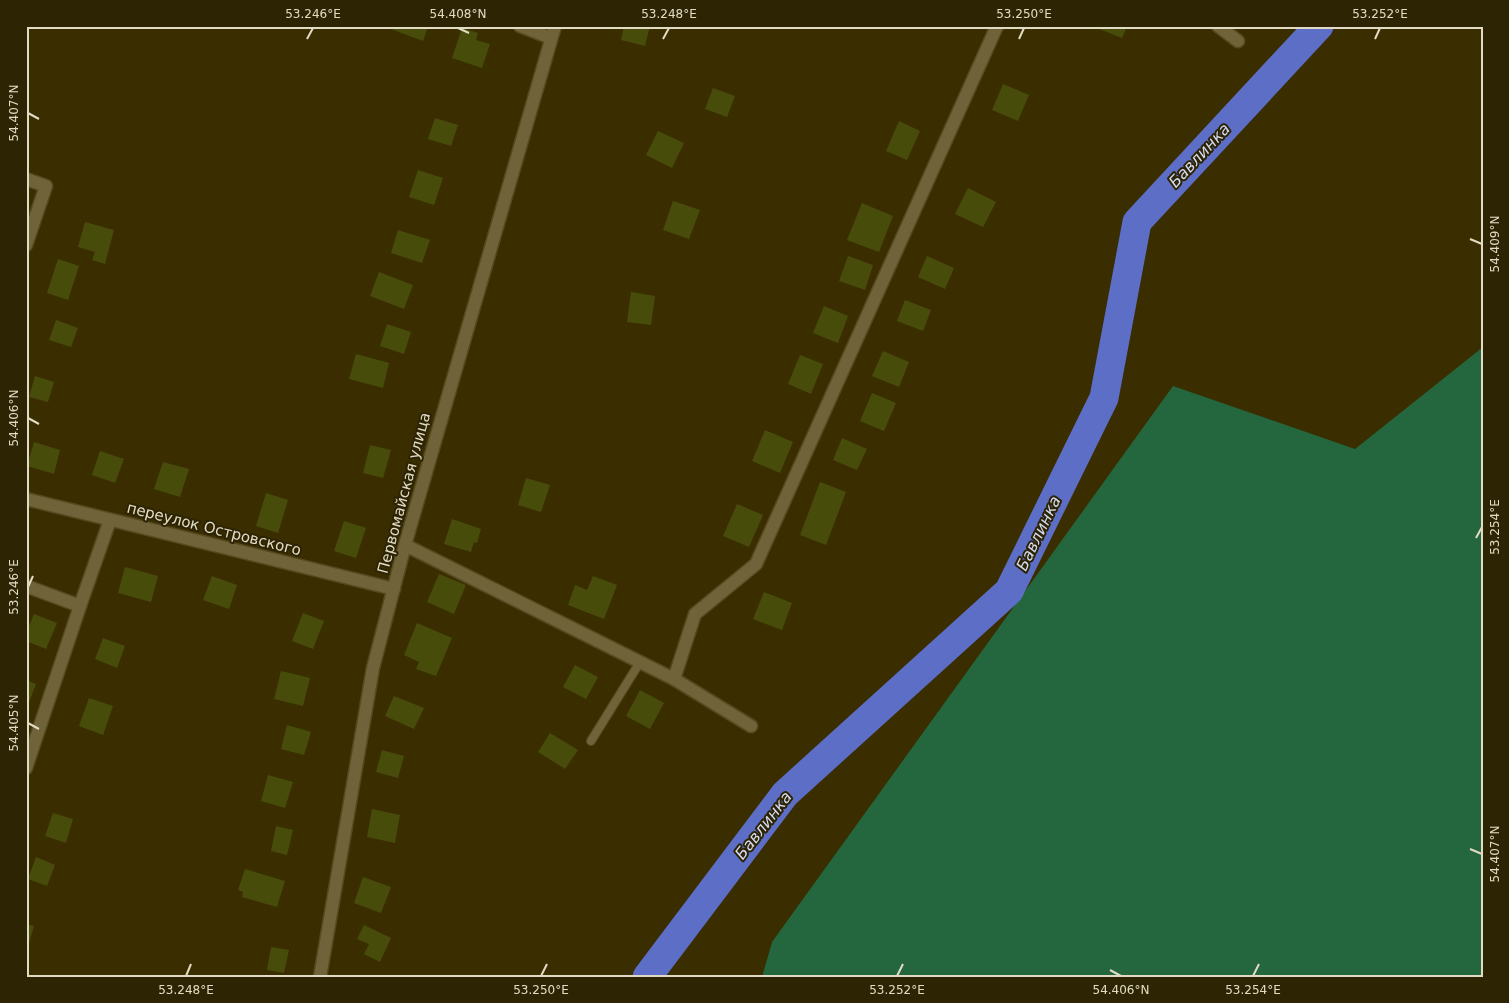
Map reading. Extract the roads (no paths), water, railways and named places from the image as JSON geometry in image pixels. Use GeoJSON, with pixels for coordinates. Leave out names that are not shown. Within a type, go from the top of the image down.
{"type":"FeatureCollection","features":[{"type":"Feature","properties":{"kind":"street"},"geometry":{"type":"LineString","coordinates":[[520,26],[553,32]]}},
{"type":"Feature","properties":{"kind":"street"},"geometry":{"type":"LineString","coordinates":[[674,679],[695,614],[756,564],[997,26]]}},
{"type":"Feature","properties":{"kind":"street"},"geometry":{"type":"LineString","coordinates":[[1218,26],[1238,41]]}},
{"type":"Feature","properties":{"kind":"street","name":"Первомайская улица"},"geometry":{"type":"LineString","coordinates":[[320,977],[373,668],[404,545],[553,32]]}},
{"type":"Feature","properties":{"kind":"street"},"geometry":{"type":"LineString","coordinates":[[26,179],[46,186],[26,245]]}},
{"type":"Feature","properties":{"kind":"street","name":"переулок Островского"},"geometry":{"type":"LineString","coordinates":[[26,499],[394,589]]}},
{"type":"Feature","properties":{"kind":"street"},"geometry":{"type":"LineString","coordinates":[[26,768],[110,520]]}},
{"type":"Feature","properties":{"kind":"street"},"geometry":{"type":"LineString","coordinates":[[404,545],[674,679],[751,726]]}},
{"type":"Feature","properties":{"kind":"street"},"geometry":{"type":"LineString","coordinates":[[26,586],[80,606]]}},
{"type":"Feature","properties":{"kind":"lane"},"geometry":{"type":"LineString","coordinates":[[591,741],[640,662]]}},
{"type":"Feature","properties":{"kind":"waterway","name":"Бавлинка"},"geometry":{"type":"LineString","coordinates":[[647,977],[785,794],[1009,591],[1104,398],[1137,222],[1319,26]]}}]}
